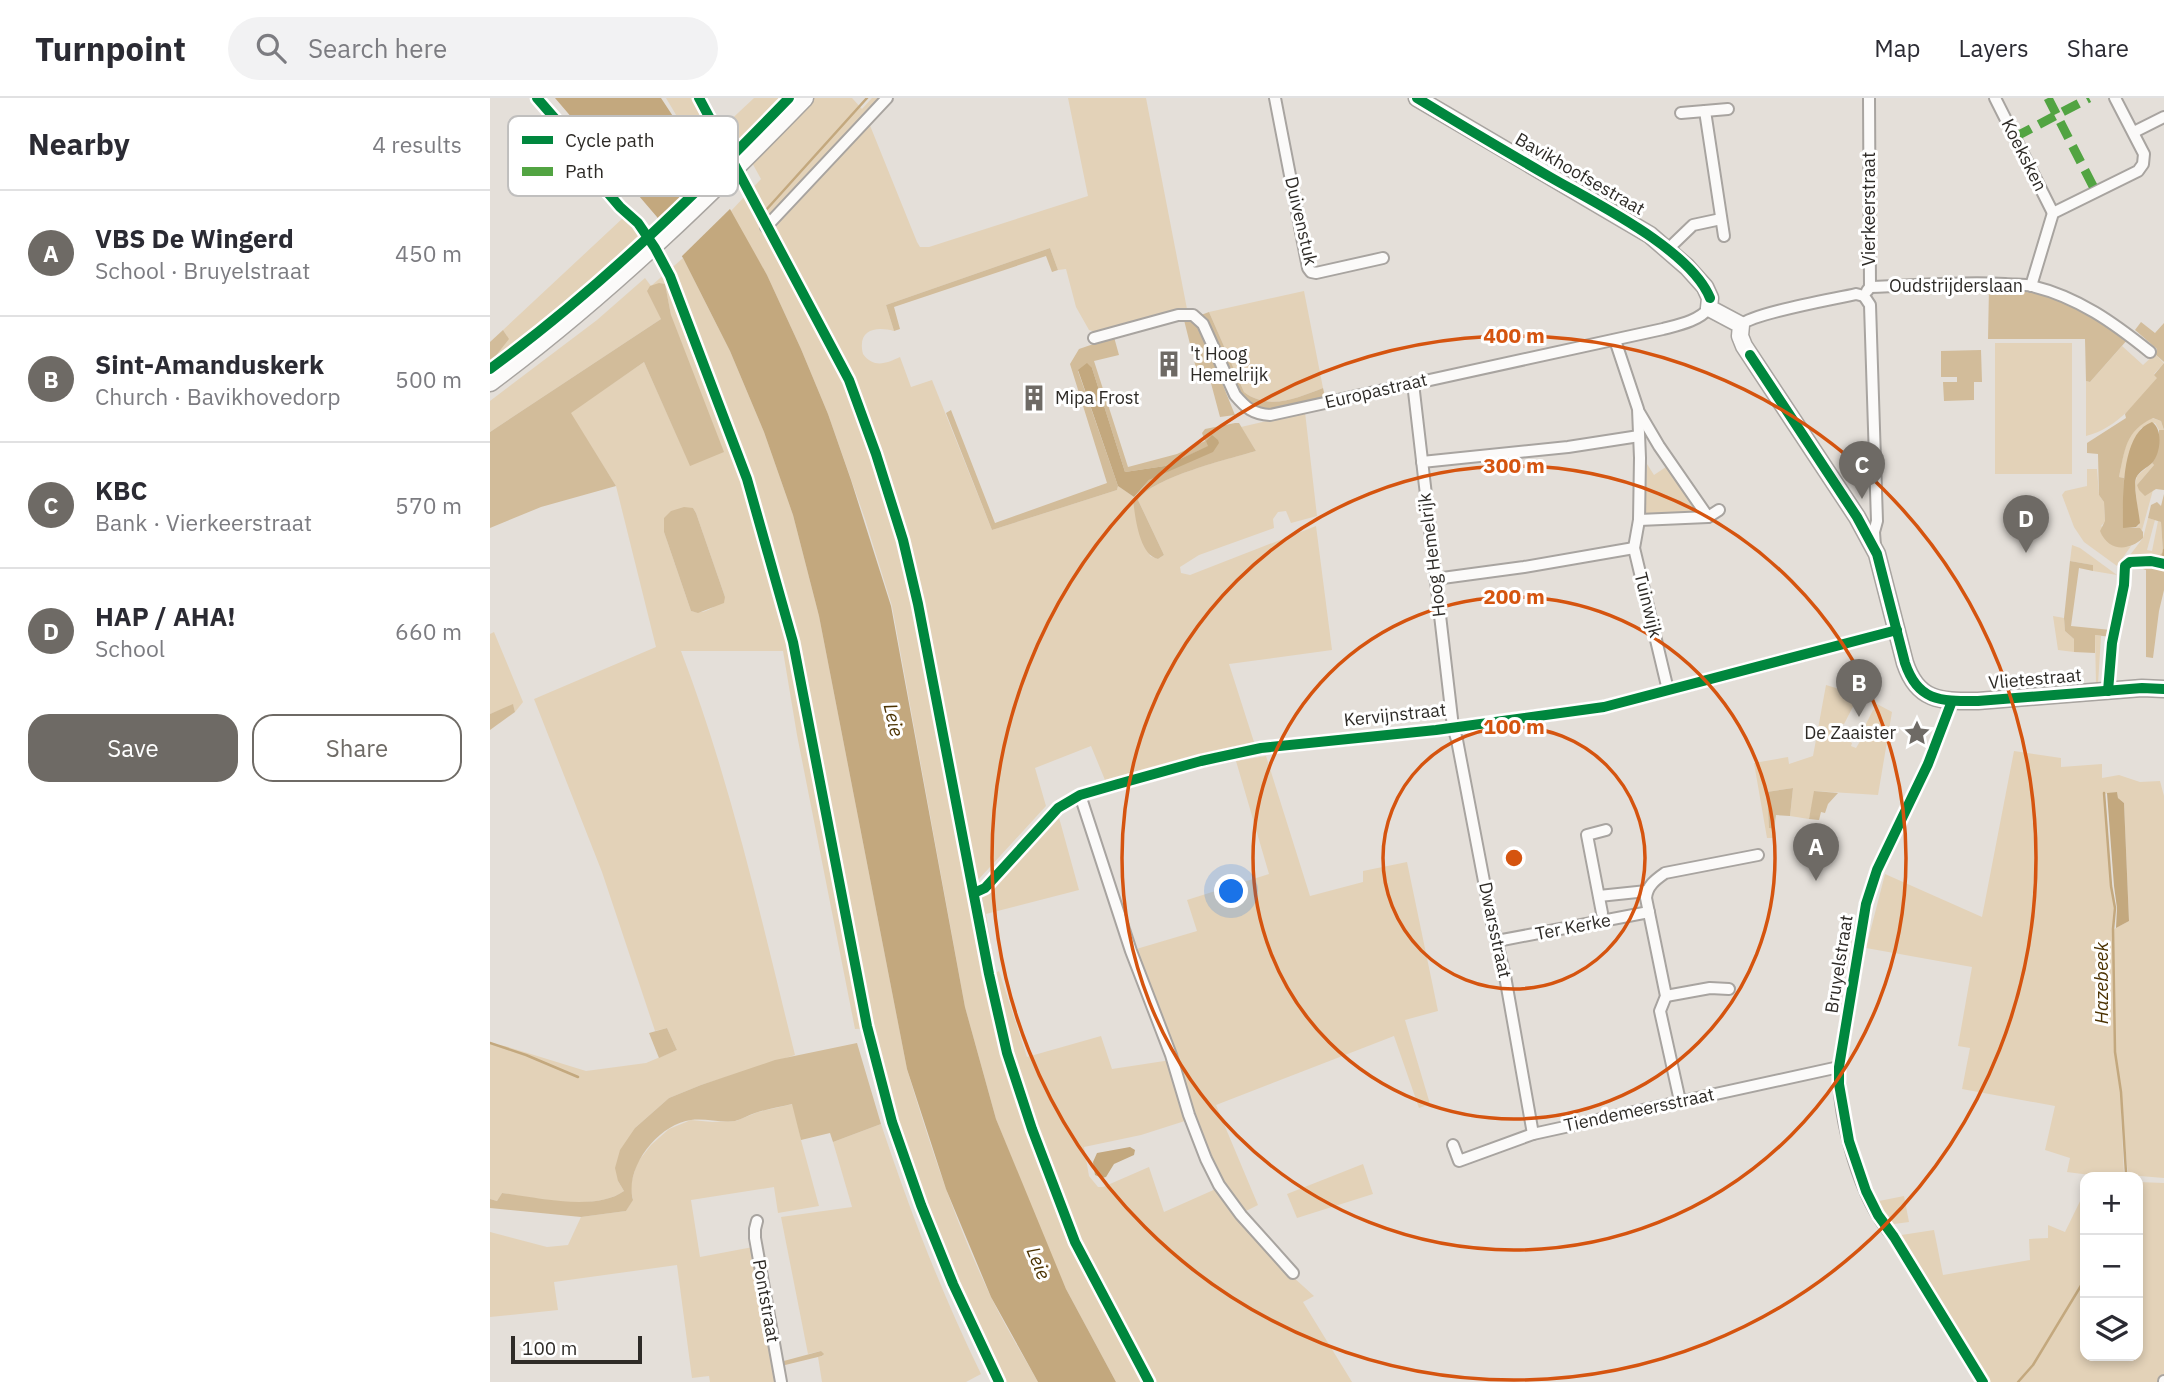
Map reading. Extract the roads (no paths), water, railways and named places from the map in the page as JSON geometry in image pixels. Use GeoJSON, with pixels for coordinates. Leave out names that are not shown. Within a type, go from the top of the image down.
{"type":"FeatureCollection","features":[{"type":"Feature","properties":{"kind":"main road"},"geometry":{"type":"LineString","coordinates":[[738,165],[804,98]]}},
{"type":"Feature","properties":{"kind":"main road"},"geometry":{"type":"LineString","coordinates":[[490,382],[590,303],[705,196]]}},
{"type":"Feature","properties":{"kind":"street"},"geometry":{"type":"LineString","coordinates":[[766,227],[887,98]]}},
{"type":"Feature","properties":{"kind":"street","name":"Duivenstuk"},"geometry":{"type":"LineString","coordinates":[[1275,98],[1308,268],[1316,273],[1383,258]]}},
{"type":"Feature","properties":{"kind":"street","name":"Bavikhoofsestraat"},"geometry":{"type":"LineString","coordinates":[[1417,98],[1631,223],[1687,267],[1705,287],[1710,298],[1709,307]]}},
{"type":"Feature","properties":{"kind":"street","name":"Vierkeerstraat"},"geometry":{"type":"LineString","coordinates":[[1869,98],[1867,292],[1870,305],[1877,521],[1870,528]]}},
{"type":"Feature","properties":{"kind":"street","name":"Koeksken"},"geometry":{"type":"LineString","coordinates":[[1995,98],[2053,213],[2031,286]]}},
{"type":"Feature","properties":{"kind":"street","name":"Koeksken"},"geometry":{"type":"LineString","coordinates":[[2053,213],[2138,171],[2143,164],[2144,154],[2115,98]]}},
{"type":"Feature","properties":{"kind":"street"},"geometry":{"type":"LineString","coordinates":[[1681,113],[1728,109]]}},
{"type":"Feature","properties":{"kind":"street"},"geometry":{"type":"LineString","coordinates":[[1705,111],[1724,236]]}},
{"type":"Feature","properties":{"kind":"street"},"geometry":{"type":"LineString","coordinates":[[2134,132],[2164,117]]}},
{"type":"Feature","properties":{"kind":"street"},"geometry":{"type":"LineString","coordinates":[[1667,250],[1693,225],[1721,219]]}},
{"type":"Feature","properties":{"kind":"street","name":"Oudstrijderslaan"},"geometry":{"type":"LineString","coordinates":[[1741,325],[1747,319],[1867,292],[1984,283],[2031,286],[2093,310],[2150,352]]}},
{"type":"Feature","properties":{"kind":"street"},"geometry":{"type":"LineString","coordinates":[[1709,307],[1741,325],[1740,336],[1744,346],[1870,528],[1905,663],[1913,684],[1928,696],[1952,701]]}},
{"type":"Feature","properties":{"kind":"street","name":"Europastraat"},"geometry":{"type":"LineString","coordinates":[[1094,338],[1178,314],[1194,315],[1203,324],[1235,395],[1257,415],[1270,415],[1685,323],[1705,313],[1709,307]]}},
{"type":"Feature","properties":{"kind":"street","name":"Tuinwijk"},"geometry":{"type":"LineString","coordinates":[[1615,340],[1637,409],[1708,517]]}},
{"type":"Feature","properties":{"kind":"street","name":"Hoog Hemelrijk"},"geometry":{"type":"LineString","coordinates":[[1413,383],[1453,726]]}},
{"type":"Feature","properties":{"kind":"street","name":"Tuinwijk"},"geometry":{"type":"LineString","coordinates":[[1637,409],[1639,520],[1634,548],[1668,690]]}},
{"type":"Feature","properties":{"kind":"street"},"geometry":{"type":"LineString","coordinates":[[1422,462],[1568,447],[1639,436]]}},
{"type":"Feature","properties":{"kind":"street"},"geometry":{"type":"LineString","coordinates":[[1639,520],[1708,517],[1719,510]]}},
{"type":"Feature","properties":{"kind":"street"},"geometry":{"type":"LineString","coordinates":[[1435,579],[1634,548]]}},
{"type":"Feature","properties":{"kind":"street","name":"Kervijnstraat"},"geometry":{"type":"LineString","coordinates":[[989,974],[974,893],[985,888],[1058,808],[1080,795],[1201,761],[1261,748],[1436,730],[1604,707],[1897,630]]}},
{"type":"Feature","properties":{"kind":"street","name":"Vlietestraat"},"geometry":{"type":"LineString","coordinates":[[1952,701],[2142,688],[2164,689]]}},
{"type":"Feature","properties":{"kind":"street","name":"Bruyelstraat"},"geometry":{"type":"LineString","coordinates":[[1894,1237],[1873,1206],[1854,1159],[1839,1084],[1839,1067],[1866,905],[1877,870],[1926,770],[1952,701]]}},
{"type":"Feature","properties":{"kind":"street","name":"Dwarsstraat"},"geometry":{"type":"LineString","coordinates":[[1453,726],[1505,976],[1533,1133]]}},
{"type":"Feature","properties":{"kind":"street"},"geometry":{"type":"LineString","coordinates":[[1080,795],[1131,951],[1171,1055],[1206,1159],[1219,1185],[1241,1215],[1293,1273]]}},
{"type":"Feature","properties":{"kind":"street","name":"Ter Kerke"},"geometry":{"type":"LineString","coordinates":[[1602,912],[1587,835],[1606,830]]}},
{"type":"Feature","properties":{"kind":"street","name":"Ter Kerke"},"geometry":{"type":"LineString","coordinates":[[1599,897],[1647,891],[1657,878],[1665,873],[1758,855]]}},
{"type":"Feature","properties":{"kind":"street"},"geometry":{"type":"LineString","coordinates":[[1647,891],[1666,996]]}},
{"type":"Feature","properties":{"kind":"street","name":"Ter Kerke"},"geometry":{"type":"LineString","coordinates":[[1497,941],[1649,912]]}},
{"type":"Feature","properties":{"kind":"street"},"geometry":{"type":"LineString","coordinates":[[1679,1101],[1660,1011],[1662,1001],[1666,996],[1710,988],[1729,989]]}},
{"type":"Feature","properties":{"kind":"street","name":"Tiendemeersstraat"},"geometry":{"type":"LineString","coordinates":[[1453,1145],[1460,1161],[1533,1133],[1839,1067]]}},
{"type":"Feature","properties":{"kind":"street","name":"Pontstraat"},"geometry":{"type":"LineString","coordinates":[[757,1221],[755,1238],[781,1382]]}},
{"type":"Feature","properties":{"kind":"water","name":"Leie"},"geometry":{"type":"Polygon","coordinates":[[[555,98],[661,98],[673,116],[570,116],[555,98]]]}},
{"type":"Feature","properties":{"kind":"water","name":"Leie"},"geometry":{"type":"Polygon","coordinates":[[[639,196],[723,196],[767,275],[828,414],[891,606],[965,1007],[996,1119],[1066,1289],[1116,1382],[1038,1382],[991,1297],[946,1189],[907,1069],[819,616],[793,515],[764,432],[730,351],[683,258],[657,217],[639,196]]]}},
{"type":"Feature","properties":{"kind":"water"},"geometry":{"type":"Polygon","coordinates":[[[1087,363],[1092,368],[1125,472],[1165,466],[1208,446],[1206,441],[1212,435],[1219,443],[1213,452],[1149,480],[1134,497],[1118,486],[1078,370],[1087,363]]]}},
{"type":"Feature","properties":{"kind":"water"},"geometry":{"type":"Polygon","coordinates":[[[2152,422],[2158,430],[2159,447],[2155,459],[2141,471],[2135,482],[2140,523],[2136,527],[2123,528],[2124,485],[2129,453],[2134,439],[2152,422]]]}},
{"type":"Feature","properties":{"kind":"water"},"geometry":{"type":"Polygon","coordinates":[[[2117,792],[2118,798],[2124,803],[2129,921],[2116,928],[2117,908],[2107,793],[2117,792]]]}},
{"type":"Feature","properties":{"kind":"water"},"geometry":{"type":"Polygon","coordinates":[[[1130,1147],[1135,1150],[1134,1155],[1114,1164],[1106,1177],[1095,1175],[1093,1162],[1097,1153],[1130,1147]]]}},
{"type":"Feature","properties":{"kind":"waterway"},"geometry":{"type":"LineString","coordinates":[[766,210],[867,98]]}},
{"type":"Feature","properties":{"kind":"waterway","name":"Hazebeek"},"geometry":{"type":"LineString","coordinates":[[2163,562],[2164,550]]}},
{"type":"Feature","properties":{"kind":"waterway","name":"Hazebeek"},"geometry":{"type":"LineString","coordinates":[[2104,793],[2115,908],[2115,1052],[2121,1092],[2126,1172]]}},
{"type":"Feature","properties":{"kind":"waterway"},"geometry":{"type":"LineString","coordinates":[[490,1043],[578,1077]]}},
{"type":"Feature","properties":{"kind":"waterway","name":"Hazebeek"},"geometry":{"type":"LineString","coordinates":[[2018,1382],[2033,1365],[2080,1287]]}},
{"type":"Feature","properties":{"kind":"place","name":"'t Hoog Hemelrijk"},"geometry":{"type":"Point","coordinates":[1169,364]}},
{"type":"Feature","properties":{"kind":"place","name":"Mipa Frost"},"geometry":{"type":"Point","coordinates":[1034,398]}},
{"type":"Feature","properties":{"kind":"place","name":"KBC"},"geometry":{"type":"Point","coordinates":[1862,499]}},
{"type":"Feature","properties":{"kind":"place","name":"HAP / AHA!"},"geometry":{"type":"Point","coordinates":[2026,553]}},
{"type":"Feature","properties":{"kind":"place","name":"Sint-Amanduskerk"},"geometry":{"type":"Point","coordinates":[1859,717]}},
{"type":"Feature","properties":{"kind":"place","name":"De Zaaister"},"geometry":{"type":"Point","coordinates":[1917,733]}},
{"type":"Feature","properties":{"kind":"place","name":"VBS De Wingerd"},"geometry":{"type":"Point","coordinates":[1816,881]}}]}
